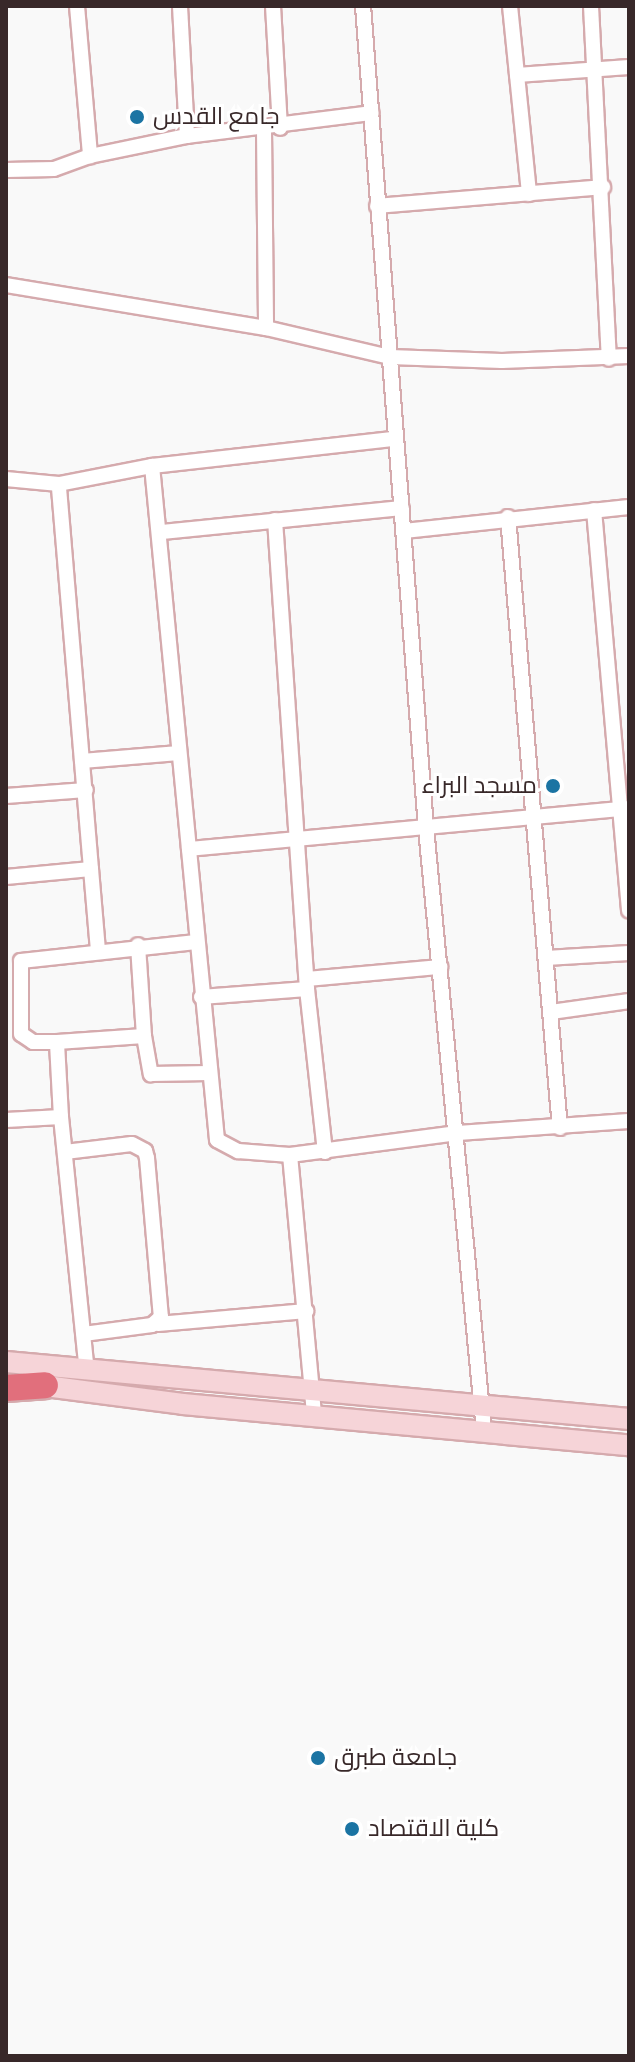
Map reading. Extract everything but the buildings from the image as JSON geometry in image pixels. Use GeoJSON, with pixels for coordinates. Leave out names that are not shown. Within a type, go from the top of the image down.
{"type":"FeatureCollection","features":[{"type":"Feature","properties":{"kind":"highway"},"geometry":{"type":"LineString","coordinates":[[6,1385],[55,1378]]}},
{"type":"Feature","properties":{"kind":"street"},"geometry":{"type":"LineString","coordinates":[[77,6],[90,156]]}},
{"type":"Feature","properties":{"kind":"street"},"geometry":{"type":"LineString","coordinates":[[180,6],[187,136]]}},
{"type":"Feature","properties":{"kind":"street"},"geometry":{"type":"LineString","coordinates":[[273,6],[280,128]]}},
{"type":"Feature","properties":{"kind":"street"},"geometry":{"type":"LineString","coordinates":[[363,6],[426,828],[458,1133],[484,1432]]}},
{"type":"Feature","properties":{"kind":"street"},"geometry":{"type":"LineString","coordinates":[[510,6],[529,194]]}},
{"type":"Feature","properties":{"kind":"street"},"geometry":{"type":"LineString","coordinates":[[591,6],[603,187],[609,359]]}},
{"type":"Feature","properties":{"kind":"street"},"geometry":{"type":"LineString","coordinates":[[517,75],[629,67]]}},
{"type":"Feature","properties":{"kind":"street"},"geometry":{"type":"LineString","coordinates":[[6,170],[54,169],[90,156],[187,136],[264,130],[372,113]]}},
{"type":"Feature","properties":{"kind":"street"},"geometry":{"type":"LineString","coordinates":[[264,130],[266,328]]}},
{"type":"Feature","properties":{"kind":"street"},"geometry":{"type":"LineString","coordinates":[[377,206],[603,187]]}},
{"type":"Feature","properties":{"kind":"street"},"geometry":{"type":"LineString","coordinates":[[6,285],[266,328],[390,357],[609,359],[629,356]]}},
{"type":"Feature","properties":{"kind":"street"},"geometry":{"type":"LineString","coordinates":[[6,479],[59,484],[152,466],[394,439]]}},
{"type":"Feature","properties":{"kind":"street"},"geometry":{"type":"LineString","coordinates":[[152,466],[162,532],[213,1133],[224,1147],[290,1155],[458,1133],[629,1121]]}},
{"type":"Feature","properties":{"kind":"street"},"geometry":{"type":"LineString","coordinates":[[59,484],[98,950]]}},
{"type":"Feature","properties":{"kind":"street"},"geometry":{"type":"LineString","coordinates":[[404,531],[508,517],[629,507]]}},
{"type":"Feature","properties":{"kind":"street"},"geometry":{"type":"LineString","coordinates":[[162,532],[402,508]]}},
{"type":"Feature","properties":{"kind":"street"},"geometry":{"type":"LineString","coordinates":[[594,510],[625,808],[629,910]]}},
{"type":"Feature","properties":{"kind":"street"},"geometry":{"type":"LineString","coordinates":[[508,517],[560,1128]]}},
{"type":"Feature","properties":{"kind":"street"},"geometry":{"type":"LineString","coordinates":[[275,520],[307,984],[325,1152]]}},
{"type":"Feature","properties":{"kind":"street"},"geometry":{"type":"LineString","coordinates":[[82,761],[179,753]]}},
{"type":"Feature","properties":{"kind":"street"},"geometry":{"type":"LineString","coordinates":[[6,796],[86,790]]}},
{"type":"Feature","properties":{"kind":"street"},"geometry":{"type":"LineString","coordinates":[[189,849],[625,808]]}},
{"type":"Feature","properties":{"kind":"street"},"geometry":{"type":"LineString","coordinates":[[6,877],[91,869]]}},
{"type":"Feature","properties":{"kind":"street"},"geometry":{"type":"LineString","coordinates":[[144,1036],[33,1042],[21,1034],[17,967],[27,957],[196,942]]}},
{"type":"Feature","properties":{"kind":"street"},"geometry":{"type":"LineString","coordinates":[[138,945],[144,1036],[151,1074],[209,1073]]}},
{"type":"Feature","properties":{"kind":"street"},"geometry":{"type":"LineString","coordinates":[[546,958],[629,953]]}},
{"type":"Feature","properties":{"kind":"street"},"geometry":{"type":"LineString","coordinates":[[201,997],[440,967]]}},
{"type":"Feature","properties":{"kind":"street"},"geometry":{"type":"LineString","coordinates":[[551,1012],[629,1001]]}},
{"type":"Feature","properties":{"kind":"street"},"geometry":{"type":"LineString","coordinates":[[57,1042],[61,1117],[87,1372]]}},
{"type":"Feature","properties":{"kind":"street"},"geometry":{"type":"LineString","coordinates":[[6,1120],[61,1117]]}},
{"type":"Feature","properties":{"kind":"street"},"geometry":{"type":"LineString","coordinates":[[65,1152],[132,1144],[145,1151],[158,1324]]}},
{"type":"Feature","properties":{"kind":"street"},"geometry":{"type":"LineString","coordinates":[[290,1155],[315,1394],[314,1416]]}},
{"type":"Feature","properties":{"kind":"street"},"geometry":{"type":"LineString","coordinates":[[84,1334],[306,1311]]}},
{"type":"Feature","properties":{"kind":"street"},"geometry":{"type":"LineString","coordinates":[[6,1348],[55,1378],[87,1372],[629,1419]]}},
{"type":"Feature","properties":{"kind":"street"},"geometry":{"type":"LineString","coordinates":[[6,1362],[55,1378],[183,1404],[629,1445]]}},
{"type":"Feature","properties":{"kind":"street"},"geometry":{"type":"LineString","coordinates":[[183,1404],[186,1380]]}},
{"type":"Feature","properties":{"kind":"place","name":"جامع القدس"},"geometry":{"type":"Point","coordinates":[137,117]}},
{"type":"Feature","properties":{"kind":"place","name":"مسجد البراء"},"geometry":{"type":"Point","coordinates":[553,786]}},
{"type":"Feature","properties":{"kind":"place","name":"جامعة طبرق"},"geometry":{"type":"Point","coordinates":[318,1758]}},
{"type":"Feature","properties":{"kind":"place","name":"كلية الاقتصاد"},"geometry":{"type":"Point","coordinates":[352,1829]}}]}
